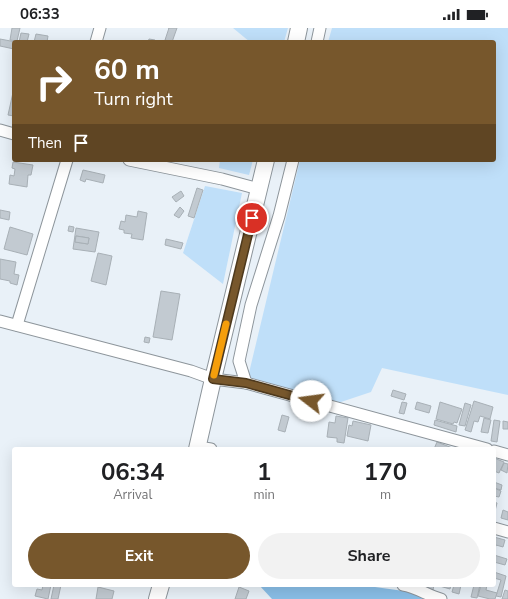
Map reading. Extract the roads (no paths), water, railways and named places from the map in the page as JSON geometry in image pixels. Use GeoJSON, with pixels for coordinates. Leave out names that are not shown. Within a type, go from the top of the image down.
{"type":"FeatureCollection","features":[{"type":"Feature","properties":{"kind":"highway"},"geometry":{"type":"LineString","coordinates":[[296,40],[299,28]]}},
{"type":"Feature","properties":{"kind":"highway"},"geometry":{"type":"LineString","coordinates":[[202,447],[213,379],[266,162]]}},
{"type":"Feature","properties":{"kind":"highway"},"geometry":{"type":"LineString","coordinates":[[157,599],[160,587]]}},
{"type":"Feature","properties":{"kind":"street"},"geometry":{"type":"LineString","coordinates":[[97,40],[100,28]]}},
{"type":"Feature","properties":{"kind":"street"},"geometry":{"type":"LineString","coordinates":[[317,40],[320,28]]}},
{"type":"Feature","properties":{"kind":"street"},"geometry":{"type":"LineString","coordinates":[[0,130],[12,133]]}},
{"type":"Feature","properties":{"kind":"street"},"geometry":{"type":"LineString","coordinates":[[17,325],[66,162]]}},
{"type":"Feature","properties":{"kind":"street"},"geometry":{"type":"LineString","coordinates":[[139,162],[222,179],[259,189]]}},
{"type":"Feature","properties":{"kind":"street"},"geometry":{"type":"LineString","coordinates":[[246,383],[239,361],[251,305],[279,216],[292,162]]}},
{"type":"Feature","properties":{"kind":"street"},"geometry":{"type":"LineString","coordinates":[[0,321],[191,371],[213,379],[246,383],[480,447]]}},
{"type":"Feature","properties":{"kind":"street"},"geometry":{"type":"LineString","coordinates":[[496,452],[508,455]]}},
{"type":"Feature","properties":{"kind":"street"},"geometry":{"type":"LineString","coordinates":[[496,529],[508,532]]}},
{"type":"Feature","properties":{"kind":"street"},"geometry":{"type":"LineString","coordinates":[[412,587],[441,599]]}}]}
